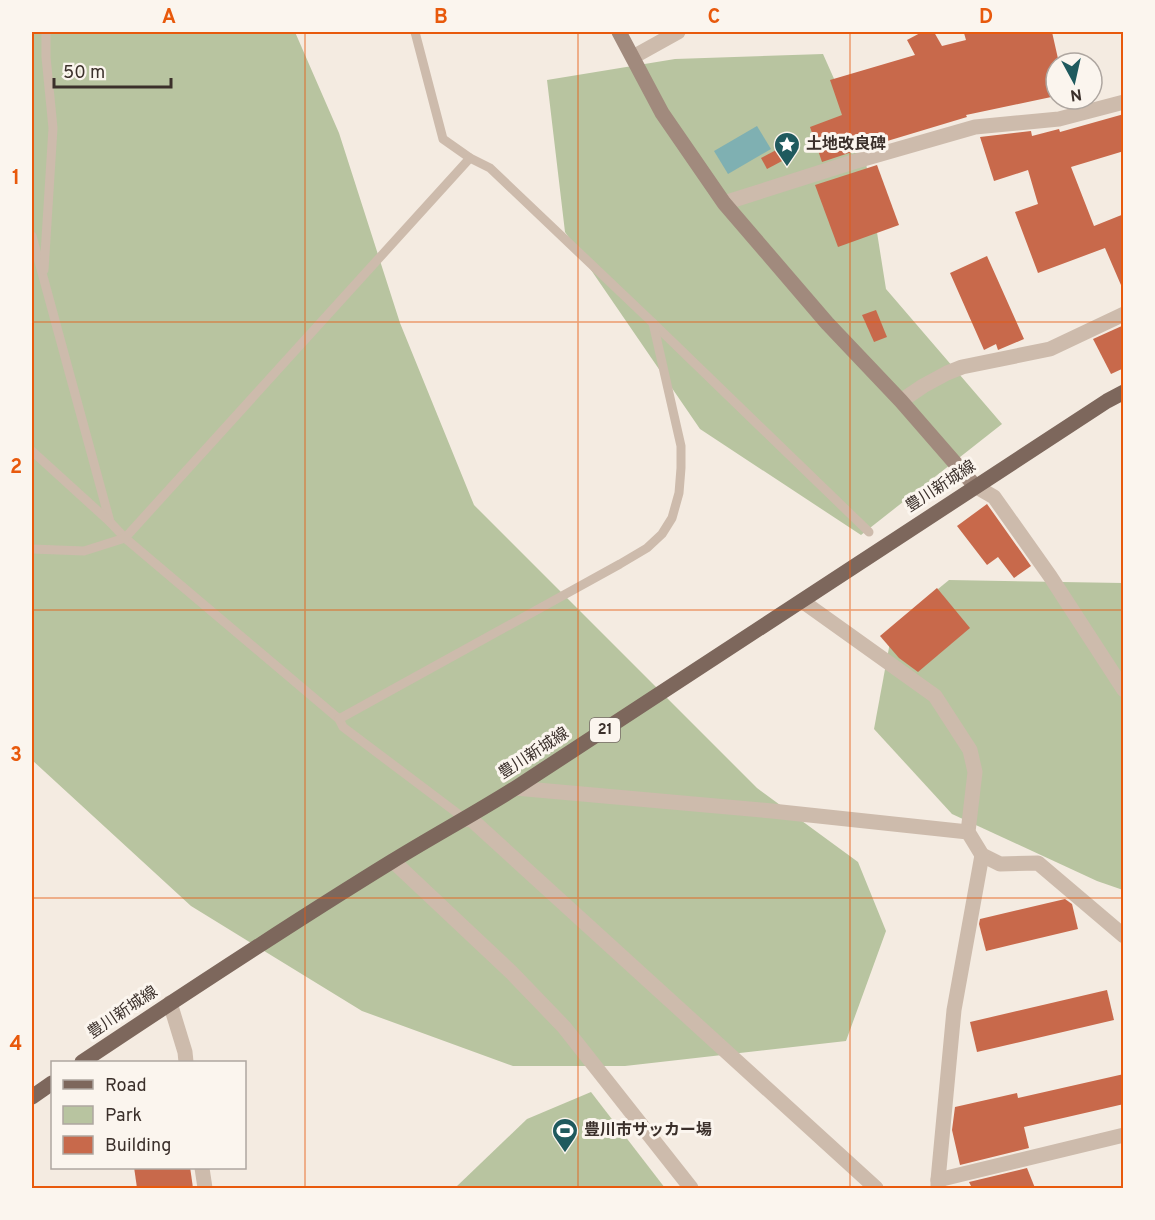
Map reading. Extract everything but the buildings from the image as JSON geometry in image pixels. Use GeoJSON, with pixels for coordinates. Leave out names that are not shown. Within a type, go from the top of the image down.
{"type":"FeatureCollection","features":[{"type":"Feature","properties":{"kind":"main road","name":"豊川新城線"},"geometry":{"type":"LineString","coordinates":[[83,1061],[393,861],[515,788],[975,486],[1124,392]]}},
{"type":"Feature","properties":{"kind":"main road"},"geometry":{"type":"LineString","coordinates":[[32,1097],[51,1084]]}},
{"type":"Feature","properties":{"kind":"street"},"geometry":{"type":"LineString","coordinates":[[619,32],[662,113],[724,203],[827,323],[901,401],[975,486],[994,497],[1050,576],[1124,690]]}},
{"type":"Feature","properties":{"kind":"street"},"geometry":{"type":"LineString","coordinates":[[633,57],[678,32]]}},
{"type":"Feature","properties":{"kind":"street"},"geometry":{"type":"LineString","coordinates":[[724,203],[853,162],[975,127],[1059,119],[1124,102]]}},
{"type":"Feature","properties":{"kind":"street"},"geometry":{"type":"LineString","coordinates":[[901,401],[947,373],[962,367],[1050,349],[1124,314]]}},
{"type":"Feature","properties":{"kind":"street"},"geometry":{"type":"LineString","coordinates":[[802,601],[935,696],[970,750],[975,772],[968,832],[982,855],[1000,864],[1038,864],[1124,936]]}},
{"type":"Feature","properties":{"kind":"street"},"geometry":{"type":"LineString","coordinates":[[515,788],[772,811],[968,832]]}},
{"type":"Feature","properties":{"kind":"street"},"geometry":{"type":"LineString","coordinates":[[465,819],[472,820],[860,1176],[876,1188]]}},
{"type":"Feature","properties":{"kind":"street"},"geometry":{"type":"LineString","coordinates":[[982,855],[954,1010],[938,1184],[1124,1134]]}},
{"type":"Feature","properties":{"kind":"street"},"geometry":{"type":"LineString","coordinates":[[393,861],[511,972],[564,1027],[691,1188]]}},
{"type":"Feature","properties":{"kind":"street"},"geometry":{"type":"LineString","coordinates":[[170,1003],[186,1061]]}},
{"type":"Feature","properties":{"kind":"street"},"geometry":{"type":"LineString","coordinates":[[202,1169],[205,1188]]}},
{"type":"Feature","properties":{"kind":"lane"},"geometry":{"type":"LineString","coordinates":[[43,278],[53,128],[46,57],[46,32]]}},
{"type":"Feature","properties":{"kind":"lane"},"geometry":{"type":"LineString","coordinates":[[415,32],[443,139],[470,158],[490,168],[869,532]]}},
{"type":"Feature","properties":{"kind":"lane"},"geometry":{"type":"LineString","coordinates":[[32,549],[84,551],[125,538],[470,158]]}},
{"type":"Feature","properties":{"kind":"lane"},"geometry":{"type":"LineString","coordinates":[[32,236],[110,522]]}},
{"type":"Feature","properties":{"kind":"lane"},"geometry":{"type":"LineString","coordinates":[[339,719],[620,564],[647,548],[662,534],[672,518],[679,493],[681,446],[653,323]]}},
{"type":"Feature","properties":{"kind":"lane"},"geometry":{"type":"LineString","coordinates":[[32,451],[125,538],[339,719],[343,727],[465,819]]}},
{"type":"Feature","properties":{"kind":"green space"},"geometry":{"type":"Polygon","coordinates":[[[32,32],[295,32],[339,133],[400,323],[474,505],[757,788],[858,862],[886,931],[846,1041],[625,1066],[513,1066],[362,1011],[191,906],[32,760],[32,32]]]}},
{"type":"Feature","properties":{"kind":"green space"},"geometry":{"type":"Polygon","coordinates":[[[823,54],[863,144],[886,289],[1002,424],[861,535],[700,429],[565,232],[547,80],[675,59],[823,54]]]}},
{"type":"Feature","properties":{"kind":"green space"},"geometry":{"type":"Polygon","coordinates":[[[949,580],[1123,583],[1123,890],[1097,881],[952,814],[874,729],[893,626],[949,580]]]}},
{"type":"Feature","properties":{"kind":"green space","name":"豊川市サッカー場"},"geometry":{"type":"Polygon","coordinates":[[[591,1092],[665,1188],[455,1188],[527,1119],[591,1092]]]}},
{"type":"Feature","properties":{"kind":"water"},"geometry":{"type":"Polygon","coordinates":[[[757,126],[771,149],[728,174],[714,151],[757,126]]]}},
{"type":"Feature","properties":{"kind":"place","name":"土地改良碑"},"geometry":{"type":"Point","coordinates":[787,168]}},
{"type":"Feature","properties":{"kind":"place","name":"豊川市サッカー場"},"geometry":{"type":"Point","coordinates":[565,1154]}}]}
